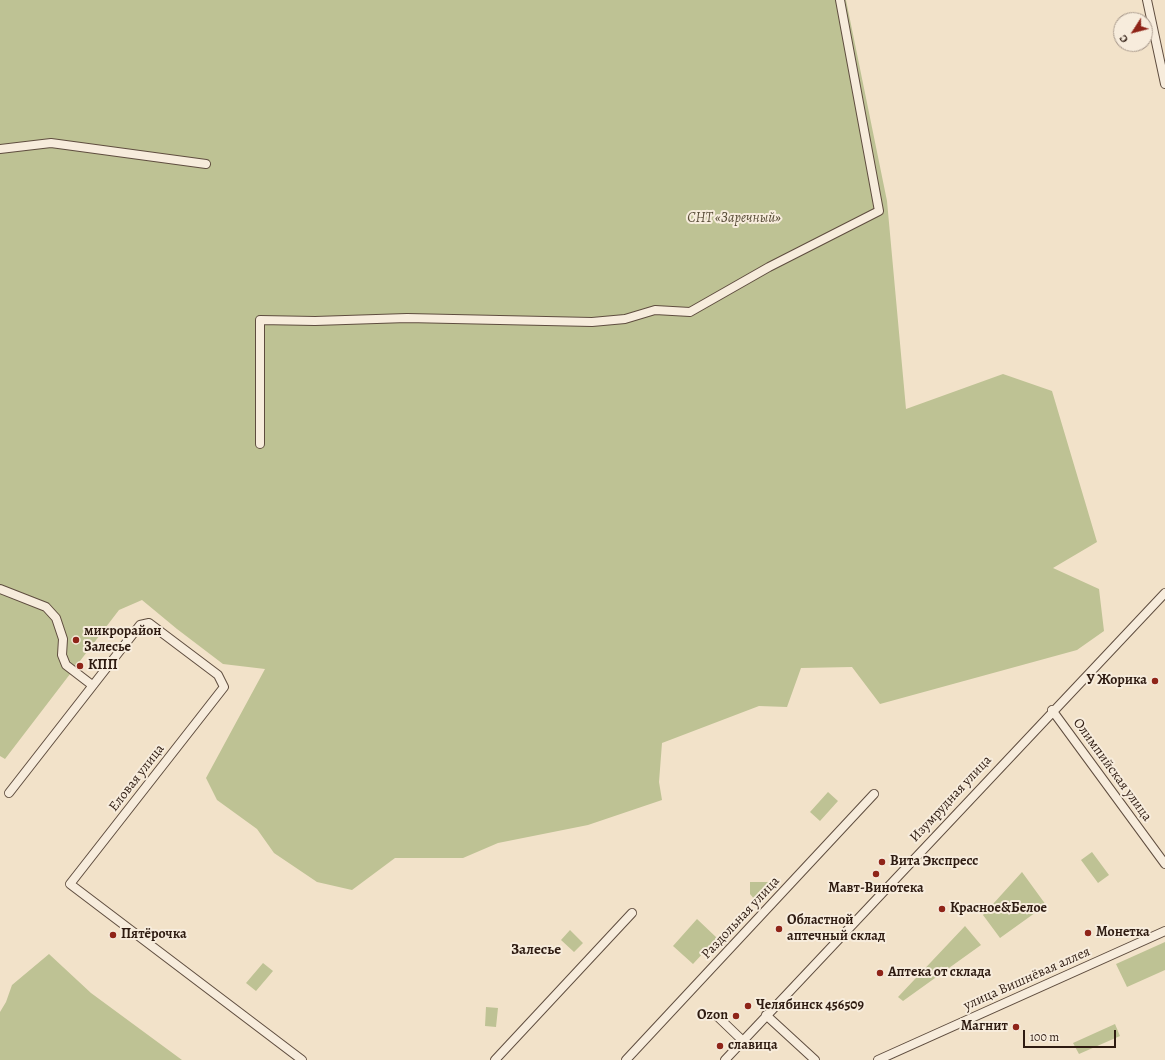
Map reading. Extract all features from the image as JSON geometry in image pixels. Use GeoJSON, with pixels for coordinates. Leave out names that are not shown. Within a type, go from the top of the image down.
{"type":"FeatureCollection","features":[{"type":"Feature","properties":{"kind":"street"},"geometry":{"type":"LineString","coordinates":[[260,444],[260,320],[315,321],[407,318],[592,322],[625,319],[655,310],[690,312],[769,267],[879,211],[840,0]]}},
{"type":"Feature","properties":{"kind":"street"},"geometry":{"type":"LineString","coordinates":[[1147,0],[1162,62],[1165,84]]}},
{"type":"Feature","properties":{"kind":"street"},"geometry":{"type":"LineString","coordinates":[[0,149],[51,143],[206,164]]}},
{"type":"Feature","properties":{"kind":"street"},"geometry":{"type":"LineString","coordinates":[[0,589],[46,607],[56,618],[63,639],[62,656],[66,665],[92,685],[9,793]]}},
{"type":"Feature","properties":{"kind":"street","name":"Изумрудная улица"},"geometry":{"type":"LineString","coordinates":[[725,1060],[1052,710],[1165,593]]}},
{"type":"Feature","properties":{"kind":"street","name":"Еловая улица"},"geometry":{"type":"LineString","coordinates":[[92,685],[140,625],[149,623],[218,675],[224,687],[70,884],[302,1060]]}},
{"type":"Feature","properties":{"kind":"street","name":"Олимпийская улица"},"geometry":{"type":"LineString","coordinates":[[1052,710],[1165,864]]}},
{"type":"Feature","properties":{"kind":"street","name":"Раздольная улица"},"geometry":{"type":"LineString","coordinates":[[626,1060],[874,794]]}},
{"type":"Feature","properties":{"kind":"street"},"geometry":{"type":"LineString","coordinates":[[495,1060],[632,913]]}},
{"type":"Feature","properties":{"kind":"street","name":"улица Вишнёвая аллея"},"geometry":{"type":"LineString","coordinates":[[878,1060],[1165,931]]}},
{"type":"Feature","properties":{"kind":"street"},"geometry":{"type":"LineString","coordinates":[[717,1016],[743,1041]]}},
{"type":"Feature","properties":{"kind":"street"},"geometry":{"type":"LineString","coordinates":[[766,1016],[815,1060]]}},
{"type":"Feature","properties":{"kind":"green space","name":"СНТ «Заречный»"},"geometry":{"type":"Polygon","coordinates":[[[0,0],[846,0],[887,201],[906,409],[1003,374],[1052,391],[1097,542],[1053,568],[1099,589],[1104,631],[1077,650],[880,704],[852,667],[801,668],[787,707],[759,706],[662,743],[659,782],[662,800],[588,825],[498,843],[463,858],[395,858],[352,890],[317,882],[274,853],[257,829],[217,800],[206,778],[265,669],[223,664],[142,600],[119,610],[5,759],[0,756],[0,0]]]}},
{"type":"Feature","properties":{"kind":"green space"},"geometry":{"type":"Polygon","coordinates":[[[828,792],[838,801],[820,821],[810,812],[828,792]]]}},
{"type":"Feature","properties":{"kind":"green space"},"geometry":{"type":"Polygon","coordinates":[[[1092,852],[1109,875],[1098,883],[1081,860],[1092,852]]]}},
{"type":"Feature","properties":{"kind":"green space"},"geometry":{"type":"Polygon","coordinates":[[[1022,872],[1046,905],[1000,938],[983,915],[1022,872]]]}},
{"type":"Feature","properties":{"kind":"green space"},"geometry":{"type":"Polygon","coordinates":[[[750,882],[773,882],[755,900],[750,894],[750,882]]]}},
{"type":"Feature","properties":{"kind":"green space"},"geometry":{"type":"Polygon","coordinates":[[[697,919],[717,938],[693,964],[673,946],[697,919]]]}},
{"type":"Feature","properties":{"kind":"green space"},"geometry":{"type":"Polygon","coordinates":[[[965,926],[981,945],[903,1001],[898,997],[965,926]]]}},
{"type":"Feature","properties":{"kind":"green space"},"geometry":{"type":"Polygon","coordinates":[[[570,930],[583,943],[574,952],[561,940],[570,930]]]}},
{"type":"Feature","properties":{"kind":"green space"},"geometry":{"type":"Polygon","coordinates":[[[1165,942],[1165,970],[1127,987],[1116,964],[1165,942]]]}},
{"type":"Feature","properties":{"kind":"green space"},"geometry":{"type":"Polygon","coordinates":[[[49,954],[91,993],[182,1060],[0,1060],[0,1012],[6,1002],[12,985],[49,954]]]}},
{"type":"Feature","properties":{"kind":"green space"},"geometry":{"type":"Polygon","coordinates":[[[263,963],[273,971],[256,991],[246,983],[263,963]]]}},
{"type":"Feature","properties":{"kind":"green space"},"geometry":{"type":"Polygon","coordinates":[[[486,1007],[498,1008],[496,1027],[485,1026],[486,1007]]]}},
{"type":"Feature","properties":{"kind":"green space"},"geometry":{"type":"Polygon","coordinates":[[[1115,1024],[1120,1036],[1079,1054],[1073,1043],[1115,1024]]]}},
{"type":"Feature","properties":{"kind":"place","name":"микрорайон Залесье"},"geometry":{"type":"Point","coordinates":[76,640]}},
{"type":"Feature","properties":{"kind":"place","name":"КПП"},"geometry":{"type":"Point","coordinates":[80,666]}},
{"type":"Feature","properties":{"kind":"place","name":"У Жорика"},"geometry":{"type":"Point","coordinates":[1155,681]}},
{"type":"Feature","properties":{"kind":"place","name":"Вита Экспресс"},"geometry":{"type":"Point","coordinates":[882,862]}},
{"type":"Feature","properties":{"kind":"place","name":"Мавт-Винотека"},"geometry":{"type":"Point","coordinates":[876,874]}},
{"type":"Feature","properties":{"kind":"place","name":"Красное&Белое"},"geometry":{"type":"Point","coordinates":[942,909]}},
{"type":"Feature","properties":{"kind":"place","name":"Областной аптечный склад"},"geometry":{"type":"Point","coordinates":[779,929]}},
{"type":"Feature","properties":{"kind":"place","name":"Монетка"},"geometry":{"type":"Point","coordinates":[1088,933]}},
{"type":"Feature","properties":{"kind":"place","name":"Пятёрочка"},"geometry":{"type":"Point","coordinates":[113,935]}},
{"type":"Feature","properties":{"kind":"place","name":"Аптека от склада"},"geometry":{"type":"Point","coordinates":[880,973]}},
{"type":"Feature","properties":{"kind":"place","name":"Челябинск 456509"},"geometry":{"type":"Point","coordinates":[748,1006]}},
{"type":"Feature","properties":{"kind":"place","name":"Ozon"},"geometry":{"type":"Point","coordinates":[736,1016]}},
{"type":"Feature","properties":{"kind":"place","name":"Магнит"},"geometry":{"type":"Point","coordinates":[1016,1027]}},
{"type":"Feature","properties":{"kind":"place","name":"славица"},"geometry":{"type":"Point","coordinates":[720,1046]}},
{"type":"Feature","properties":{"kind":"district","name":"Залесье"},"geometry":{"type":"Point","coordinates":[536,950]}}]}
